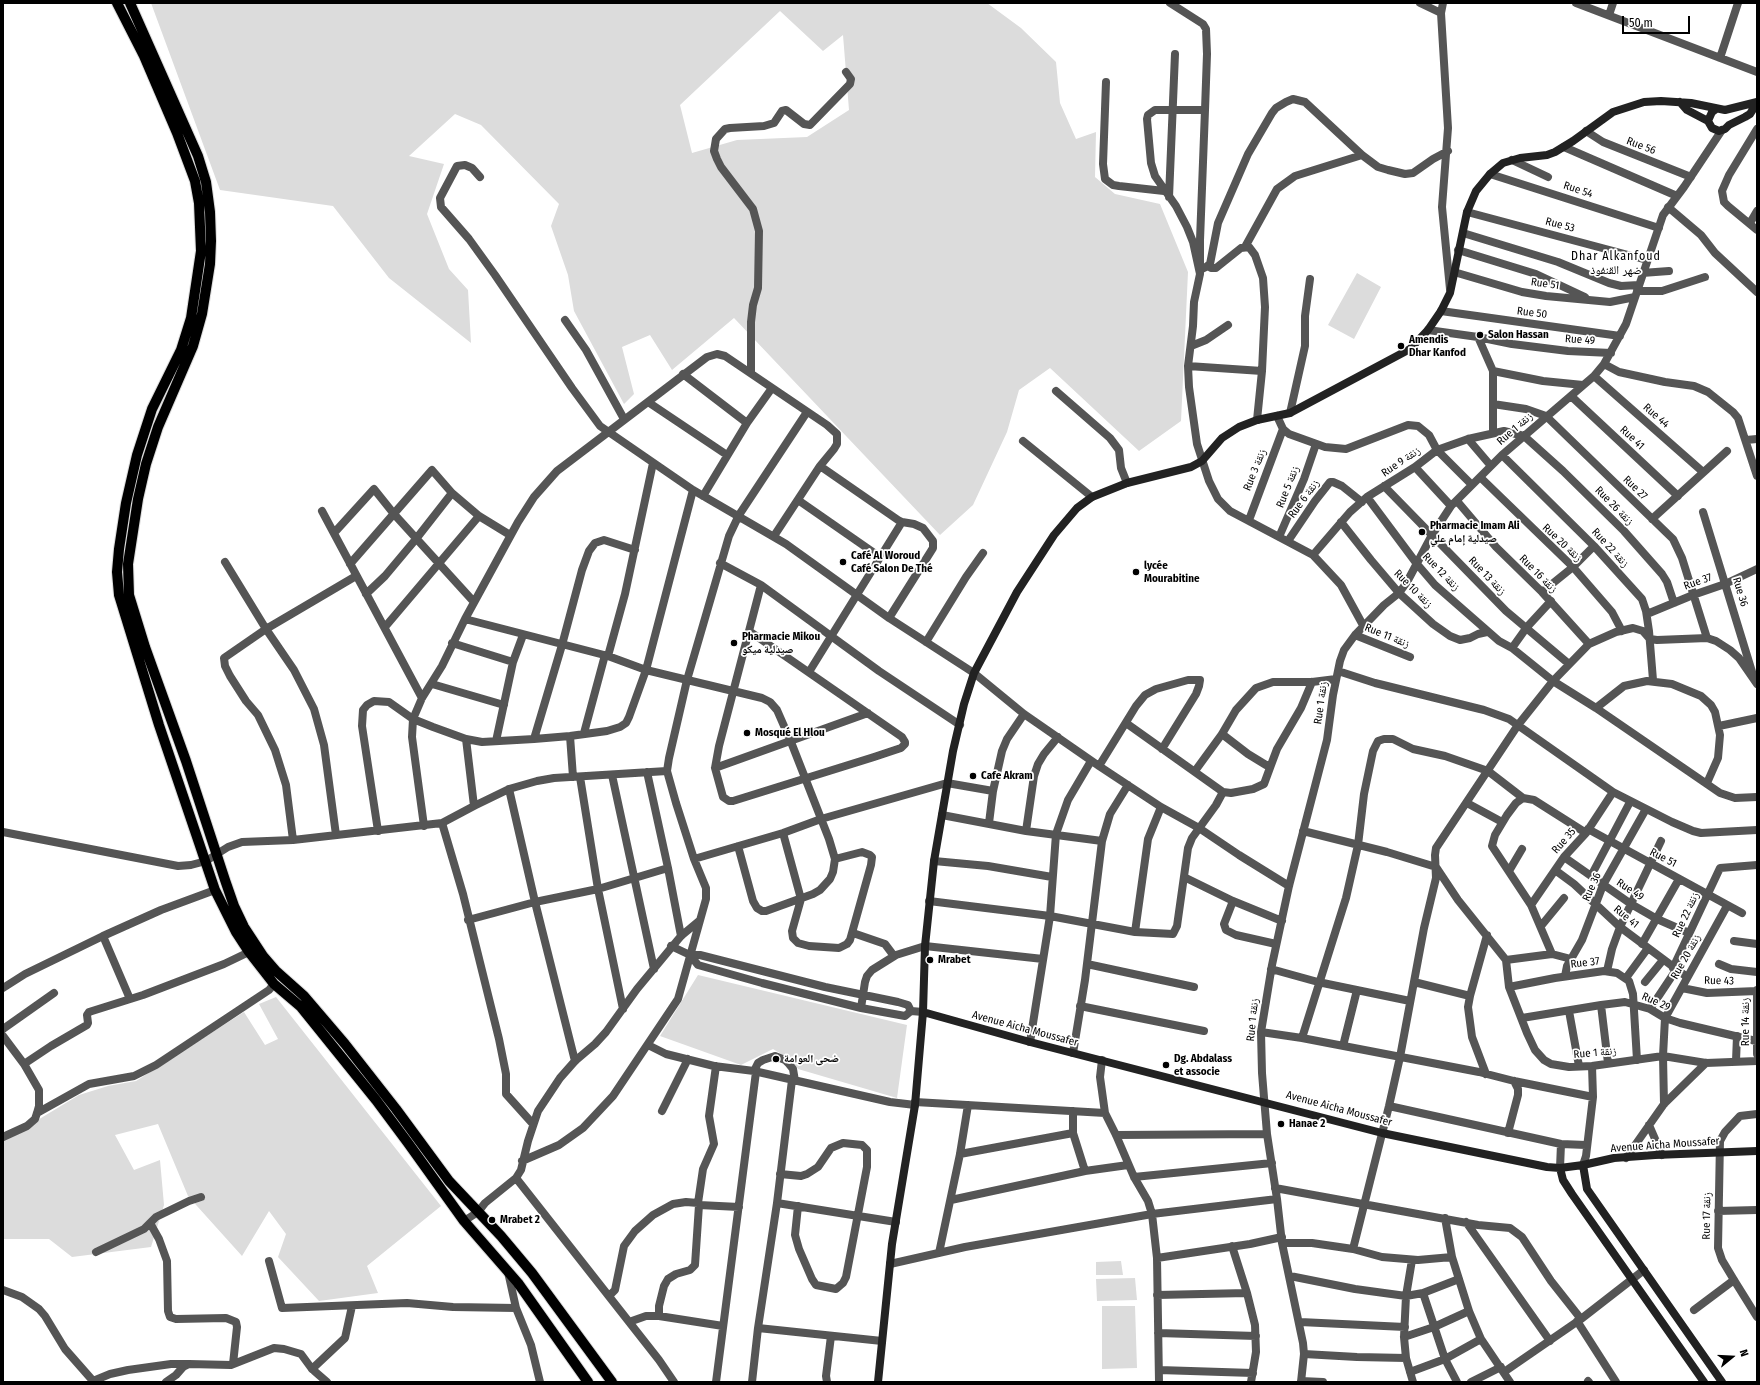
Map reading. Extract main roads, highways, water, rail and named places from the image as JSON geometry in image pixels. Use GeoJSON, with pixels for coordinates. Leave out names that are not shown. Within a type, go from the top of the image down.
{"type":"FeatureCollection","features":[{"type":"Feature","properties":{"kind":"main road"},"geometry":{"type":"LineString","coordinates":[[117,3],[144,56],[177,133],[195,181],[199,203],[201,251],[191,318],[181,350],[152,409],[137,455],[126,503],[117,572],[119,595],[138,659],[206,861],[216,890],[236,932],[249,952],[274,984],[297,1003],[319,1030],[408,1143],[464,1221],[507,1269],[544,1318],[588,1382]]}},
{"type":"Feature","properties":{"kind":"main road"},"geometry":{"type":"LineString","coordinates":[[130,3],[198,156],[206,182],[210,212],[211,241],[210,264],[203,307],[193,346],[158,427],[144,471],[128,564],[129,595],[145,647],[186,761],[234,906],[252,941],[276,971],[304,996],[345,1044],[401,1115],[448,1181],[501,1236],[532,1273],[612,1382]]}},
{"type":"Feature","properties":{"kind":"place","name":"Salon Hassan"},"geometry":{"type":"Point","coordinates":[1480,335]}},
{"type":"Feature","properties":{"kind":"place","name":"Amendis Dhar Kanfod"},"geometry":{"type":"Point","coordinates":[1401,346]}},
{"type":"Feature","properties":{"kind":"place","name":"Pharmacie Imam Ali صيدلية إمام علي"},"geometry":{"type":"Point","coordinates":[1422,532]}},
{"type":"Feature","properties":{"kind":"place","name":"Café Al Woroud Café Salon De Thé"},"geometry":{"type":"Point","coordinates":[843,562]}},
{"type":"Feature","properties":{"kind":"place","name":"lycée Mourabitine"},"geometry":{"type":"Point","coordinates":[1136,572]}},
{"type":"Feature","properties":{"kind":"place","name":"Pharmacie Mikou صيدلية ميكو"},"geometry":{"type":"Point","coordinates":[734,643]}},
{"type":"Feature","properties":{"kind":"place","name":"Mosqué El Hlou"},"geometry":{"type":"Point","coordinates":[747,733]}},
{"type":"Feature","properties":{"kind":"place","name":"Cafe Akram"},"geometry":{"type":"Point","coordinates":[973,776]}},
{"type":"Feature","properties":{"kind":"place","name":"Mrabet"},"geometry":{"type":"Point","coordinates":[930,960]}},
{"type":"Feature","properties":{"kind":"place","name":"ضحى العوامة"},"geometry":{"type":"Point","coordinates":[776,1059]}},
{"type":"Feature","properties":{"kind":"place","name":"Dg. Abdalass et associe"},"geometry":{"type":"Point","coordinates":[1166,1065]}},
{"type":"Feature","properties":{"kind":"place","name":"Hanae 2"},"geometry":{"type":"Point","coordinates":[1281,1124]}},
{"type":"Feature","properties":{"kind":"place","name":"Mrabet 2"},"geometry":{"type":"Point","coordinates":[492,1220]}},
{"type":"Feature","properties":{"kind":"district","name":"Dhar Alkanfoud ضهر القنفوذ"},"geometry":{"type":"Point","coordinates":[1616,264]}}]}
